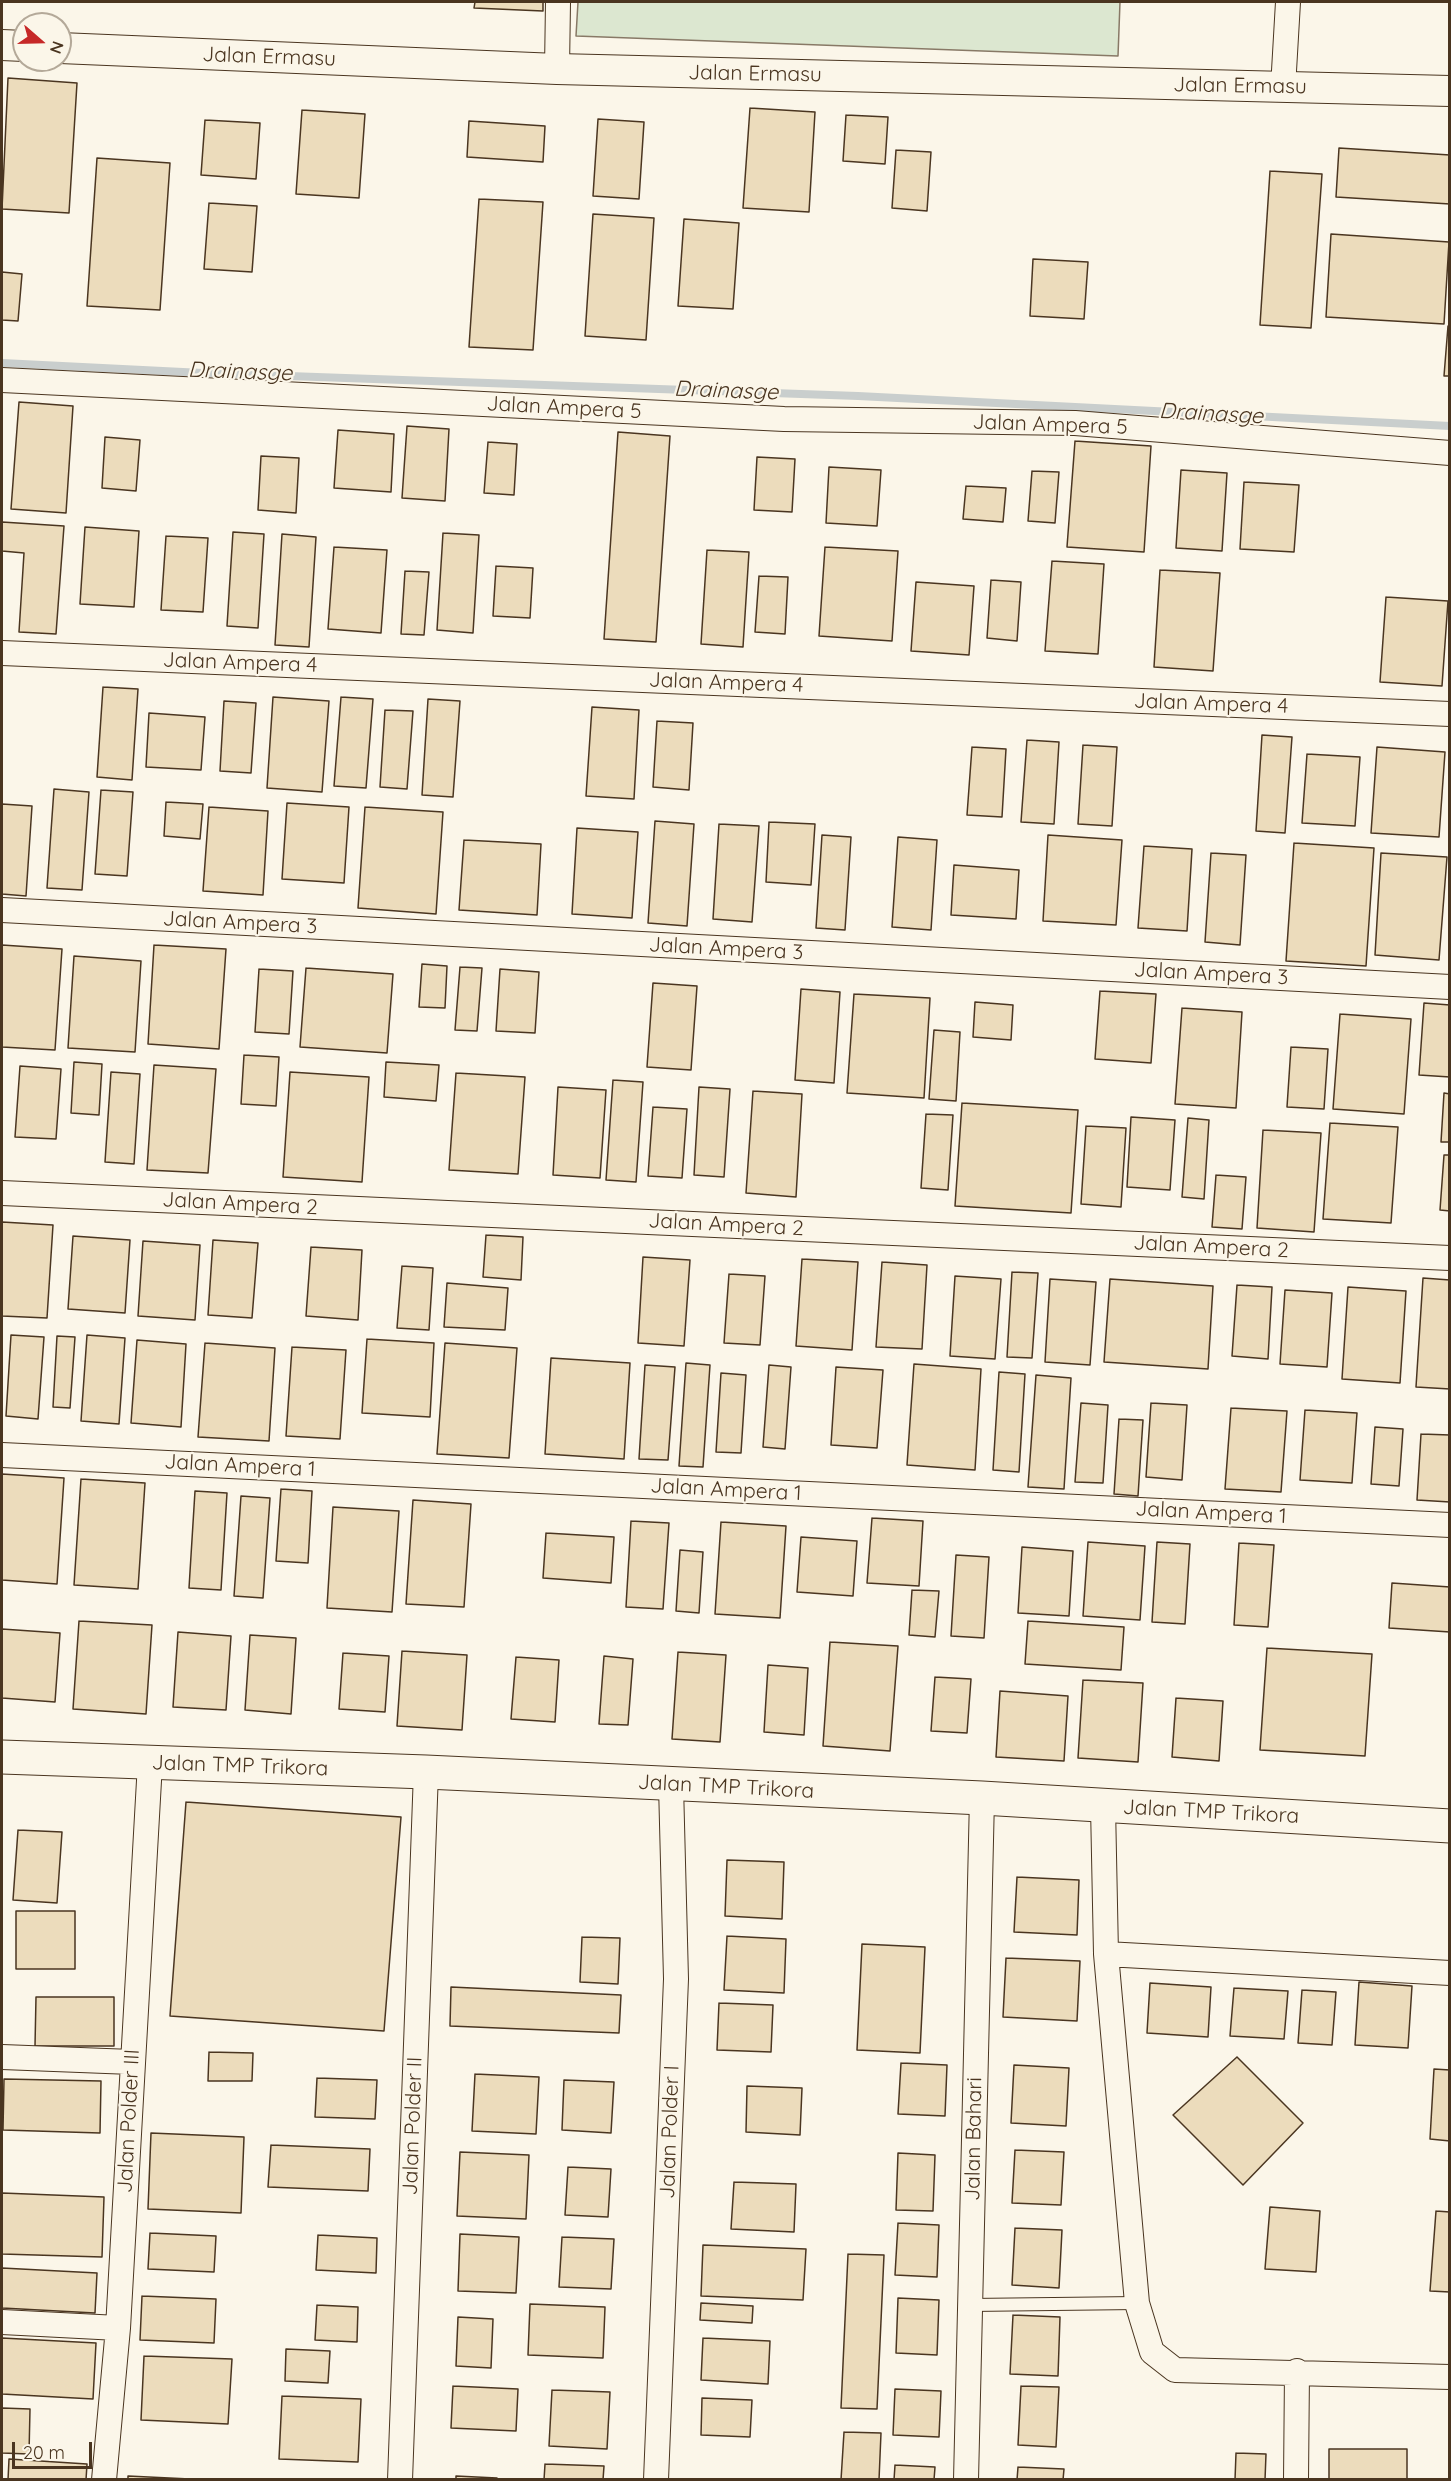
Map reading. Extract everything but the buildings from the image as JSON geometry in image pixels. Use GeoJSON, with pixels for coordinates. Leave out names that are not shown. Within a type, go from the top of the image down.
{"type":"FeatureCollection","features":[{"type":"Feature","properties":{"kind":"highway","name":"Jalan TMP Trikora"},"geometry":{"type":"LineString","coordinates":[[2,1757],[426,1772],[982,1798],[1449,1826]]}},
{"type":"Feature","properties":{"kind":"street"},"geometry":{"type":"LineString","coordinates":[[557,69],[558,2]]}},
{"type":"Feature","properties":{"kind":"street"},"geometry":{"type":"LineString","coordinates":[[1283,88],[1288,2]]}},
{"type":"Feature","properties":{"kind":"street","name":"Jalan Ermasu"},"geometry":{"type":"LineString","coordinates":[[72,49],[557,69],[1449,91]]}},
{"type":"Feature","properties":{"kind":"street","name":"Jalan Ampera 5"},"geometry":{"type":"LineString","coordinates":[[2,380],[784,419],[1075,423],[1449,453]]}},
{"type":"Feature","properties":{"kind":"street","name":"Jalan Ampera 4"},"geometry":{"type":"LineString","coordinates":[[2,652],[1449,714]]}},
{"type":"Feature","properties":{"kind":"street","name":"Jalan Ampera 3"},"geometry":{"type":"LineString","coordinates":[[2,910],[1449,987]]}},
{"type":"Feature","properties":{"kind":"street","name":"Jalan Ampera 2"},"geometry":{"type":"LineString","coordinates":[[2,1193],[1449,1258]]}},
{"type":"Feature","properties":{"kind":"street","name":"Jalan Ampera 1"},"geometry":{"type":"LineString","coordinates":[[2,1455],[1449,1525]]}},
{"type":"Feature","properties":{"kind":"street","name":"Jalan Polder III"},"geometry":{"type":"LineString","coordinates":[[105,2480],[118,2328],[150,1763]]}},
{"type":"Feature","properties":{"kind":"street","name":"Jalan Polder II"},"geometry":{"type":"LineString","coordinates":[[400,2480],[426,1772]]}},
{"type":"Feature","properties":{"kind":"street","name":"Jalan Polder I"},"geometry":{"type":"LineString","coordinates":[[656,2480],[676,1978],[671,1785]]}},
{"type":"Feature","properties":{"kind":"street","name":"Jalan Bahari"},"geometry":{"type":"LineString","coordinates":[[966,2480],[982,1798]]}},
{"type":"Feature","properties":{"kind":"street"},"geometry":{"type":"LineString","coordinates":[[1104,1806],[1106,1954],[1137,2303],[1152,2352],[1175,2370],[1297,2371],[1449,2377]]}},
{"type":"Feature","properties":{"kind":"street"},"geometry":{"type":"LineString","coordinates":[[1106,1954],[1449,1973]]}},
{"type":"Feature","properties":{"kind":"street"},"geometry":{"type":"LineString","coordinates":[[2,2057],[132,2062]]}},
{"type":"Feature","properties":{"kind":"street"},"geometry":{"type":"LineString","coordinates":[[2,2322],[118,2328]]}},
{"type":"Feature","properties":{"kind":"street"},"geometry":{"type":"LineString","coordinates":[[1296,2480],[1297,2371]]}},
{"type":"Feature","properties":{"kind":"lane"},"geometry":{"type":"LineString","coordinates":[[970,2305],[1137,2303]]}},
{"type":"Feature","properties":{"kind":"green space"},"geometry":{"type":"Polygon","coordinates":[[[578,2],[1120,2],[1118,56],[576,36],[578,2]]]}},
{"type":"Feature","properties":{"kind":"waterway","name":"Drainasge"},"geometry":{"type":"LineString","coordinates":[[2,363],[203,373],[858,396],[1450,426]]}}]}
